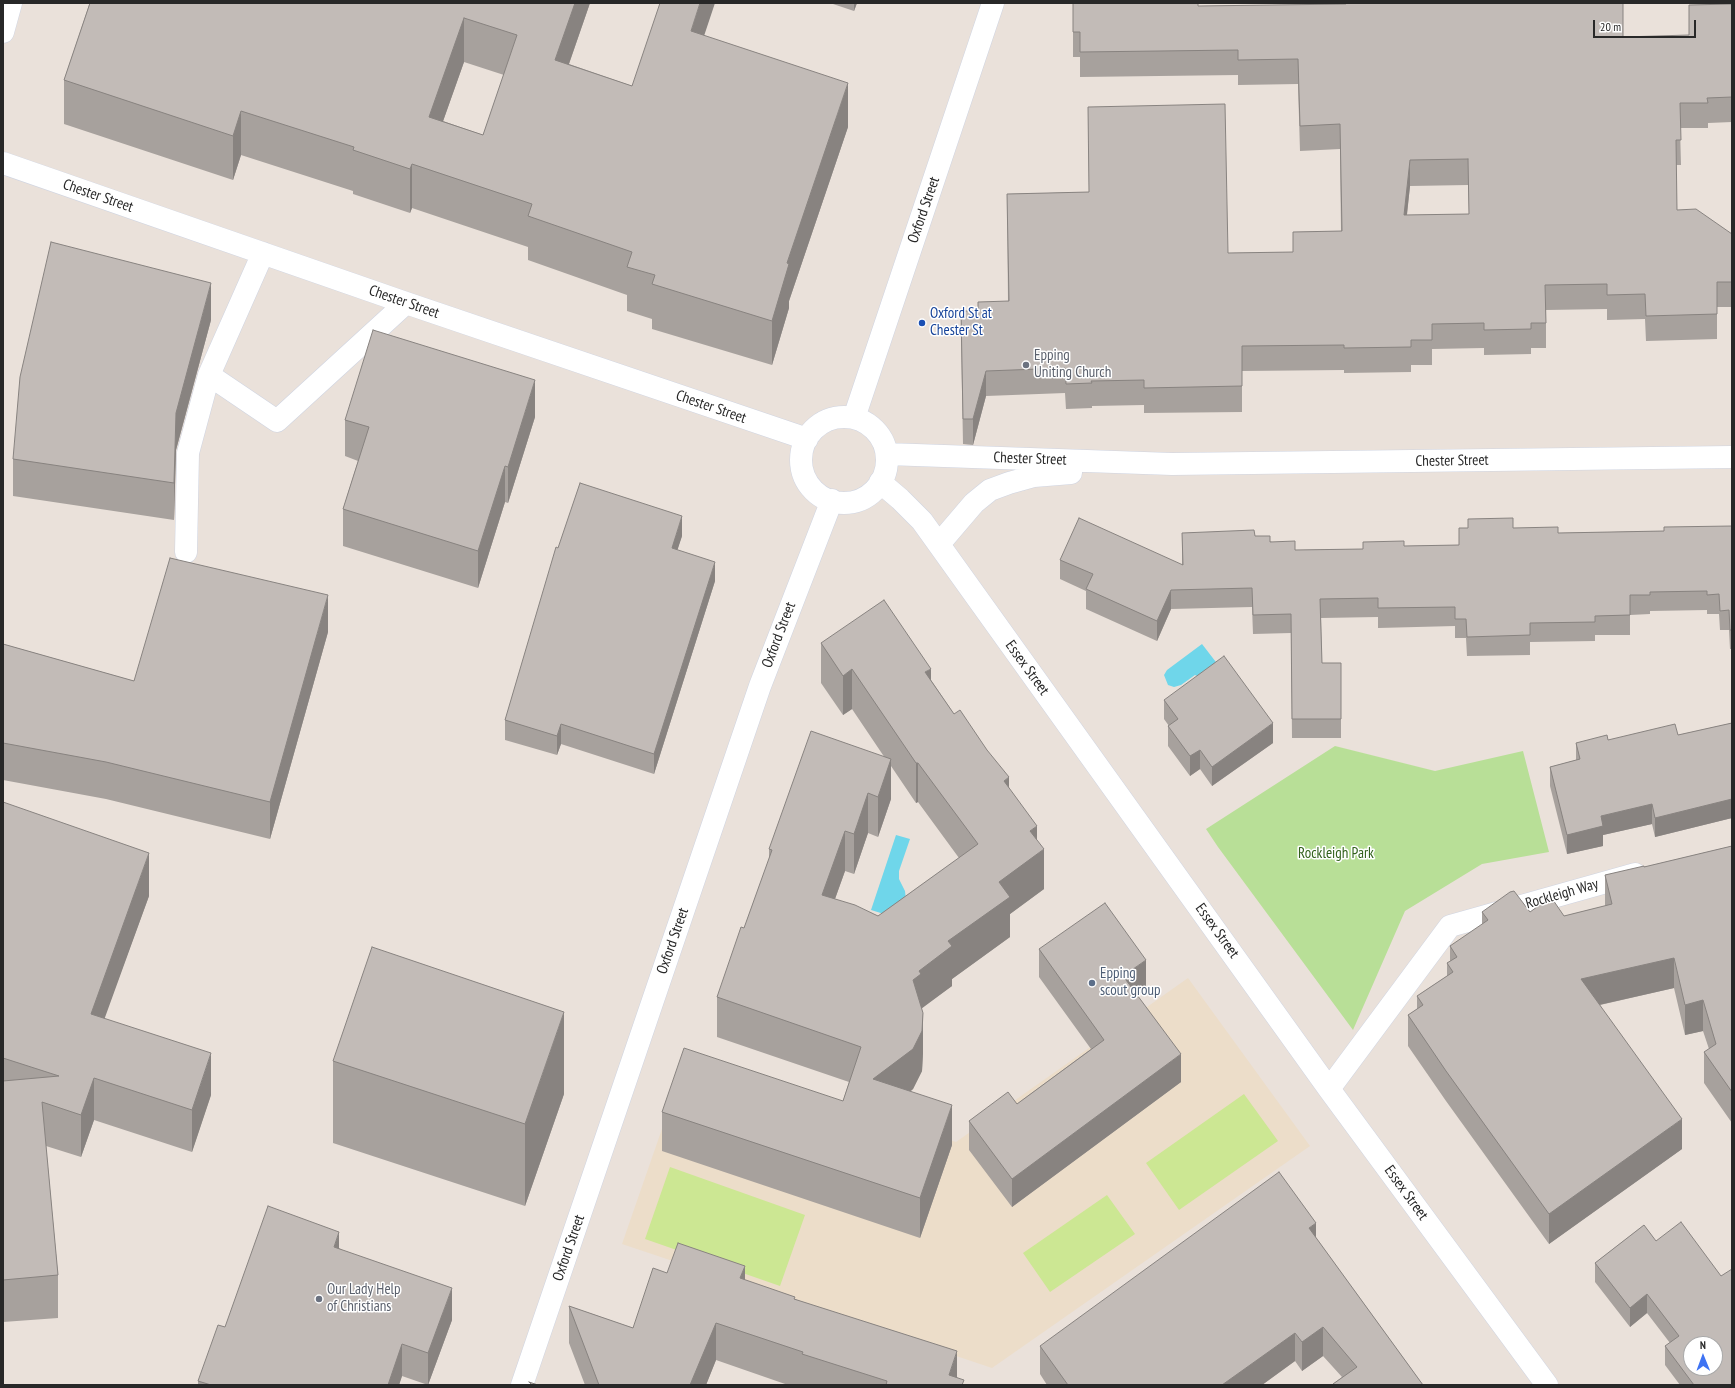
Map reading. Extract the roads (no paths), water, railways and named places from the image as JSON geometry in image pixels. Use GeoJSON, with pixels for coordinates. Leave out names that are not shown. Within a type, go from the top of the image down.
{"type":"FeatureCollection","features":[{"type":"Feature","properties":{"kind":"street"},"geometry":{"type":"LineString","coordinates":[[3,32],[11,3]]}},
{"type":"Feature","properties":{"kind":"street","name":"Oxford Street"},"geometry":{"type":"LineString","coordinates":[[854,418],[993,3]]}},
{"type":"Feature","properties":{"kind":"street","name":"Chester Street"},"geometry":{"type":"LineString","coordinates":[[3,163],[406,303],[807,439]]}},
{"type":"Feature","properties":{"kind":"street"},"geometry":{"type":"LineString","coordinates":[[186,552],[188,453],[209,375],[263,253]]}},
{"type":"Feature","properties":{"kind":"street"},"geometry":{"type":"LineString","coordinates":[[209,375],[277,421],[406,303]]}},
{"type":"Feature","properties":{"kind":"street"},"geometry":{"type":"LineString","coordinates":[[840,417],[854,418],[866,423],[876,430],[883,442],[887,454],[885,474],[873,491],[854,501],[832,500],[820,495],[811,487],[805,475],[802,463],[802,451],[807,439],[815,428],[827,420],[840,417]]}},
{"type":"Feature","properties":{"kind":"street","name":"Chester Street"},"geometry":{"type":"LineString","coordinates":[[887,454],[1172,464],[1732,457]]}},
{"type":"Feature","properties":{"kind":"street","name":"Chester Street"},"geometry":{"type":"LineString","coordinates":[[939,544],[974,503],[990,490],[1009,482],[1034,476],[1172,464]]}},
{"type":"Feature","properties":{"kind":"street","name":"Essex Street"},"geometry":{"type":"LineString","coordinates":[[880,482],[922,521],[939,544],[1329,1089],[1547,1385]]}},
{"type":"Feature","properties":{"kind":"street","name":"Oxford Street"},"geometry":{"type":"LineString","coordinates":[[522,1385],[760,686],[832,500]]}},
{"type":"Feature","properties":{"kind":"street","name":"Rockleigh Way"},"geometry":{"type":"LineString","coordinates":[[1329,1089],[1450,926],[1656,868]]}},
{"type":"Feature","properties":{"kind":"water"},"geometry":{"type":"Polygon","coordinates":[[[1202,644],[1219,666],[1203,679],[1195,675],[1181,685],[1174,687],[1168,685],[1164,675],[1167,670],[1202,644]]]}},
{"type":"Feature","properties":{"kind":"water"},"geometry":{"type":"Polygon","coordinates":[[[896,835],[910,839],[899,871],[899,879],[905,891],[906,900],[884,914],[871,910],[896,835]]]}},
{"type":"Feature","properties":{"kind":"place","name":"Oxford St at Chester St"},"geometry":{"type":"Point","coordinates":[922,323]}},
{"type":"Feature","properties":{"kind":"place","name":"Epping Uniting Church"},"geometry":{"type":"Point","coordinates":[1026,365]}},
{"type":"Feature","properties":{"kind":"place","name":"Epping scout group"},"geometry":{"type":"Point","coordinates":[1092,983]}},
{"type":"Feature","properties":{"kind":"place","name":"Our Lady Help of Christians"},"geometry":{"type":"Point","coordinates":[319,1299]}},
{"type":"Feature","properties":{"kind":"park label","name":"Rockleigh Park"},"geometry":{"type":"Point","coordinates":[1336,854]}}]}
